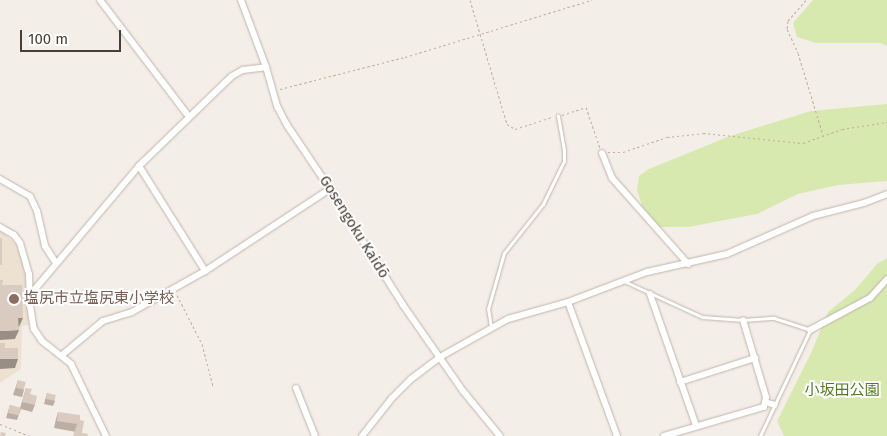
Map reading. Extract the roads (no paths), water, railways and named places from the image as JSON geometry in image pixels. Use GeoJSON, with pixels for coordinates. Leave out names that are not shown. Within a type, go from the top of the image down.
{"type":"FeatureCollection","features":[{"type":"Feature","properties":{"kind":"street"},"geometry":{"type":"LineString","coordinates":[[100,0],[189,118]]}},
{"type":"Feature","properties":{"kind":"street","name":"Gosengoku Kaidō"},"geometry":{"type":"LineString","coordinates":[[241,0],[273,92],[287,125],[330,188],[402,305],[464,391],[500,436]]}},
{"type":"Feature","properties":{"kind":"street"},"geometry":{"type":"LineString","coordinates":[[30,295],[139,166],[232,76],[243,70],[266,68]]}},
{"type":"Feature","properties":{"kind":"street"},"geometry":{"type":"LineString","coordinates":[[602,153],[612,178],[688,264]]}},
{"type":"Feature","properties":{"kind":"street"},"geometry":{"type":"LineString","coordinates":[[139,166],[205,271]]}},
{"type":"Feature","properties":{"kind":"street"},"geometry":{"type":"LineString","coordinates":[[0,178],[30,196],[38,211],[45,246],[56,263]]}},
{"type":"Feature","properties":{"kind":"street"},"geometry":{"type":"LineString","coordinates":[[62,355],[103,322],[132,312],[205,271],[330,188]]}},
{"type":"Feature","properties":{"kind":"street"},"geometry":{"type":"LineString","coordinates":[[362,436],[392,398],[411,379],[440,357],[508,319],[568,302],[626,282],[647,272],[688,264],[744,248],[812,216],[864,203],[887,194]]}},
{"type":"Feature","properties":{"kind":"street"},"geometry":{"type":"LineString","coordinates":[[0,227],[14,235],[20,243],[29,274],[34,328],[42,341],[62,355],[78,376],[106,436]]}},
{"type":"Feature","properties":{"kind":"street"},"geometry":{"type":"LineString","coordinates":[[810,330],[870,298],[887,279]]}},
{"type":"Feature","properties":{"kind":"street"},"geometry":{"type":"LineString","coordinates":[[650,294],[696,425]]}},
{"type":"Feature","properties":{"kind":"street"},"geometry":{"type":"LineString","coordinates":[[568,302],[617,436]]}},
{"type":"Feature","properties":{"kind":"street"},"geometry":{"type":"LineString","coordinates":[[664,436],[696,425],[764,407],[766,397],[742,320]]}},
{"type":"Feature","properties":{"kind":"street"},"geometry":{"type":"LineString","coordinates":[[680,382],[755,358]]}},
{"type":"Feature","properties":{"kind":"street"},"geometry":{"type":"LineString","coordinates":[[296,388],[315,436]]}},
{"type":"Feature","properties":{"kind":"street"},"geometry":{"type":"LineString","coordinates":[[765,402],[775,405]]}},
{"type":"Feature","properties":{"kind":"lane"},"geometry":{"type":"LineString","coordinates":[[491,327],[488,309],[504,253],[543,204],[564,161],[558,116]]}},
{"type":"Feature","properties":{"kind":"lane"},"geometry":{"type":"LineString","coordinates":[[626,282],[702,317],[742,320],[774,318],[810,330],[760,436]]}},
{"type":"Feature","properties":{"kind":"place","name":"塩尻市立塩尻東小学校"},"geometry":{"type":"Point","coordinates":[14,299]}},
{"type":"Feature","properties":{"kind":"park label","name":"小坂田公園"},"geometry":{"type":"Point","coordinates":[842,391]}}]}
